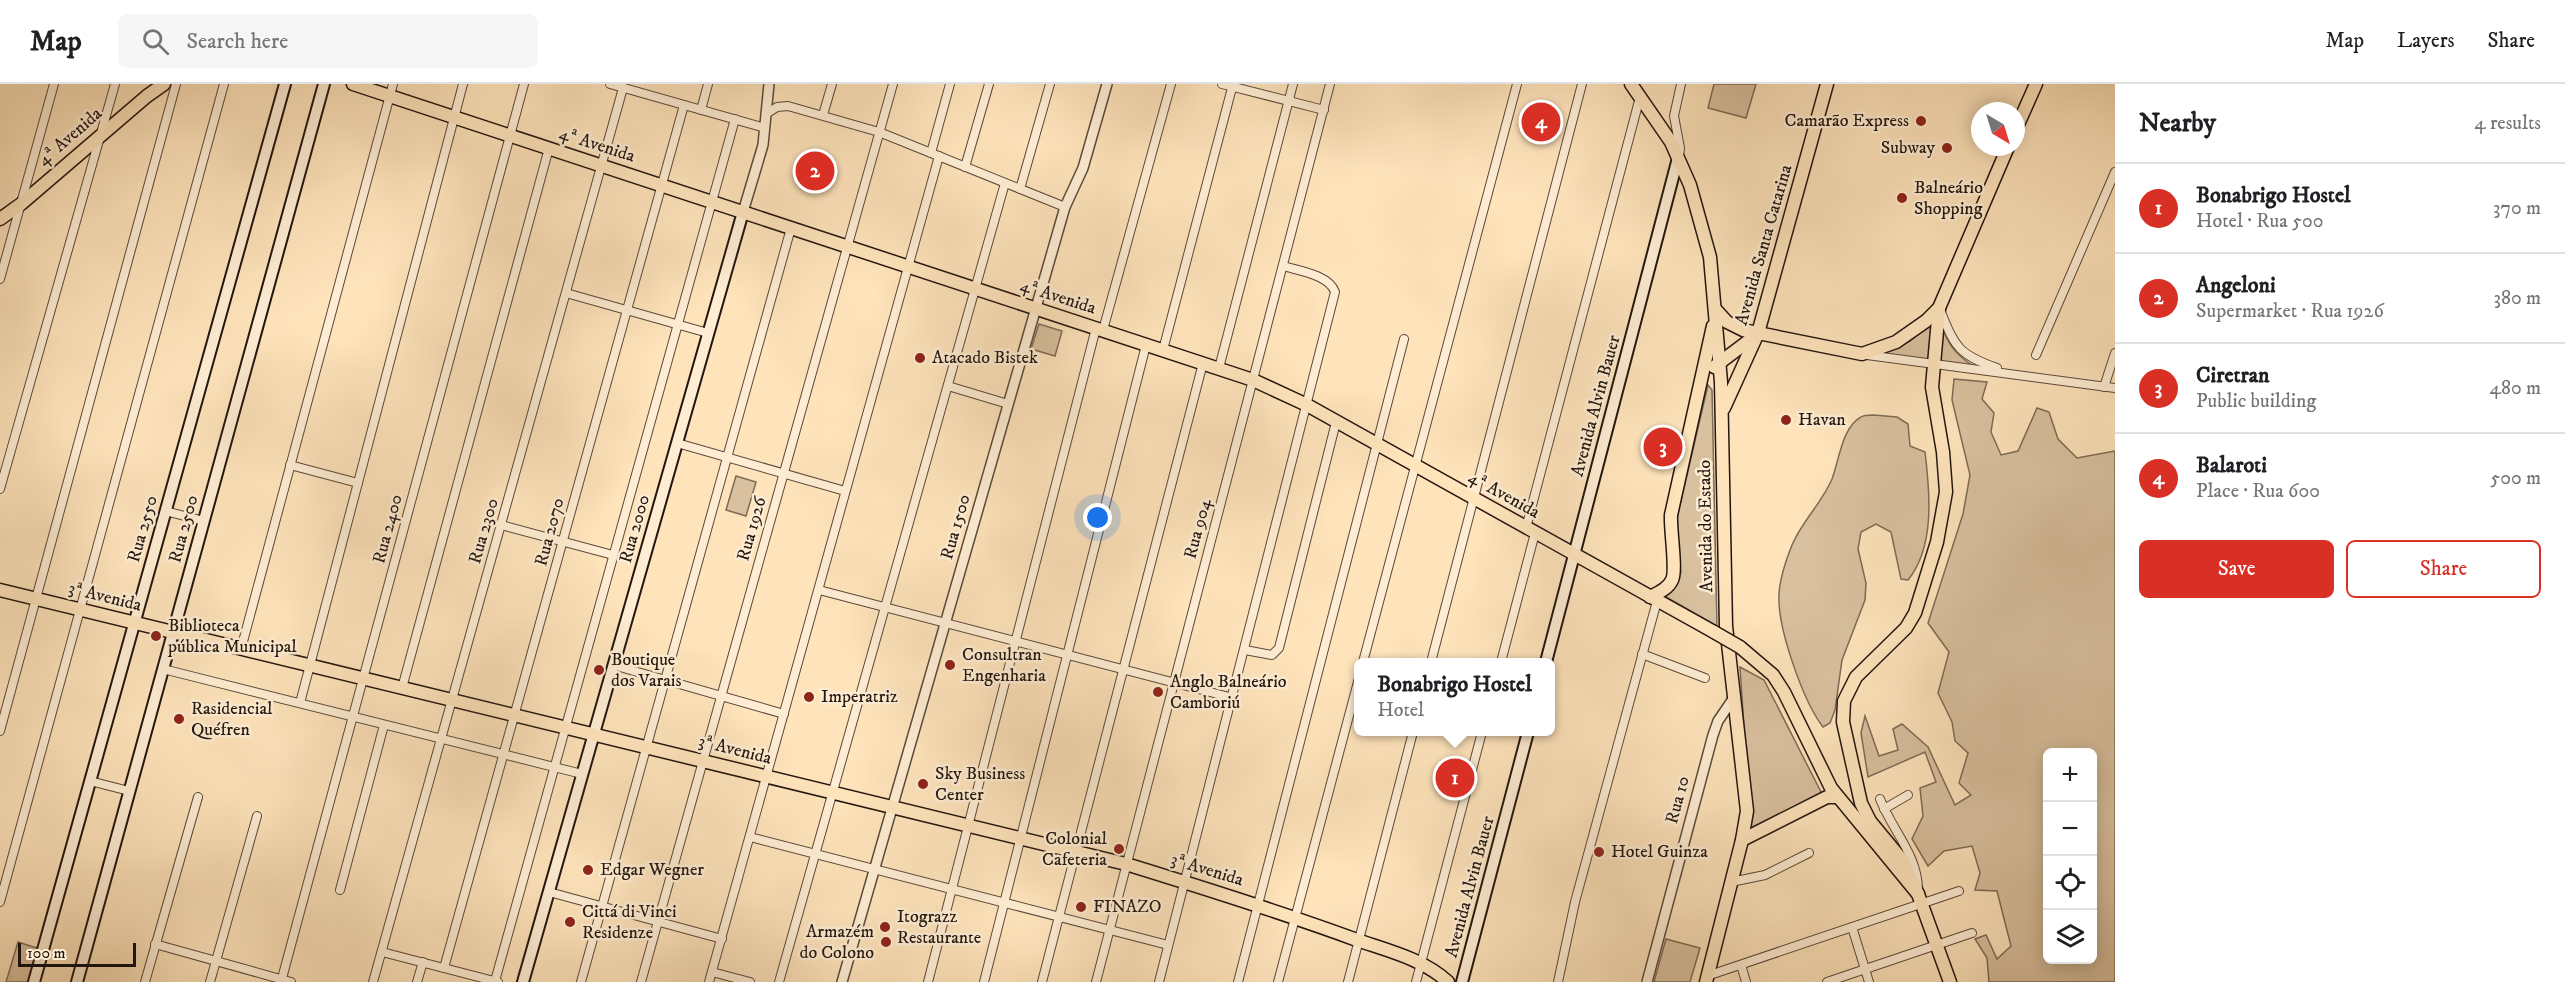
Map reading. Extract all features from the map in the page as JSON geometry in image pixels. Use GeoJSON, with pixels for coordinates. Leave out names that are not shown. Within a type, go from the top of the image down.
{"type":"FeatureCollection","features":[{"type":"Feature","properties":{"kind":"main road","name":"4ª Avenida"},"geometry":{"type":"LineString","coordinates":[[0,219],[164,84]]}},
{"type":"Feature","properties":{"kind":"main road","name":"Rua 2550"},"geometry":{"type":"LineString","coordinates":[[34,982],[285,84]]}},
{"type":"Feature","properties":{"kind":"main road","name":"Rua 2500"},"geometry":{"type":"LineString","coordinates":[[77,982],[324,84]]}},
{"type":"Feature","properties":{"kind":"main road","name":"4ª Avenida"},"geometry":{"type":"LineString","coordinates":[[353,84],[391,90],[454,117],[510,136],[1203,363],[1253,380],[1307,405],[1714,632],[1762,663],[1784,692],[1837,797],[1920,898]]}},
{"type":"Feature","properties":{"kind":"main road","name":"Avenida do Estado"},"geometry":{"type":"LineString","coordinates":[[1631,84],[1664,129],[1690,185],[1706,238],[1716,310],[1722,410],[1725,603],[1733,699],[1747,811],[1742,840],[1706,979]]}},
{"type":"Feature","properties":{"kind":"main road","name":"Avenida Santa Catarina"},"geometry":{"type":"LineString","coordinates":[[1722,410],[1758,333],[1827,84]]}},
{"type":"Feature","properties":{"kind":"main road"},"geometry":{"type":"LineString","coordinates":[[2025,109],[2036,84]]}},
{"type":"Feature","properties":{"kind":"main road"},"geometry":{"type":"LineString","coordinates":[[1950,982],[1920,898],[1903,861],[1870,821],[1861,803],[1843,722],[1844,701],[1857,677],[1906,628],[1919,606],[1930,569],[1946,492],[1943,452],[1932,387],[1932,365],[1939,308],[2004,156]]}},
{"type":"Feature","properties":{"kind":"main road","name":"Avenida Alvin Bauer"},"geometry":{"type":"LineString","coordinates":[[1547,658],[1678,158]]}},
{"type":"Feature","properties":{"kind":"main road","name":"Rua 2000"},"geometry":{"type":"LineString","coordinates":[[523,982],[743,212]]}},
{"type":"Feature","properties":{"kind":"main road"},"geometry":{"type":"LineString","coordinates":[[1716,310],[1733,326],[1862,354],[1896,342],[1926,321],[1939,308]]}},
{"type":"Feature","properties":{"kind":"main road"},"geometry":{"type":"LineString","coordinates":[[1653,599],[1668,586],[1675,573],[1670,538],[1671,515],[1716,310]]}},
{"type":"Feature","properties":{"kind":"main road"},"geometry":{"type":"LineString","coordinates":[[1702,377],[1758,333]]}},
{"type":"Feature","properties":{"kind":"main road","name":"3ª Avenida"},"geometry":{"type":"LineString","coordinates":[[0,592],[80,609],[1126,864],[1295,917],[1359,940],[1421,963],[1448,982]]}},
{"type":"Feature","properties":{"kind":"main road","name":"Avenida Alvin Bauer"},"geometry":{"type":"LineString","coordinates":[[1462,982],[1527,736]]}},
{"type":"Feature","properties":{"kind":"main road"},"geometry":{"type":"LineString","coordinates":[[1742,840],[1827,797],[1837,797]]}},
{"type":"Feature","properties":{"kind":"street"},"geometry":{"type":"LineString","coordinates":[[0,279],[54,84]]}},
{"type":"Feature","properties":{"kind":"street"},"geometry":{"type":"LineString","coordinates":[[0,489],[115,84]]}},
{"type":"Feature","properties":{"kind":"street"},"geometry":{"type":"LineString","coordinates":[[0,731],[176,84]]}},
{"type":"Feature","properties":{"kind":"street"},"geometry":{"type":"LineString","coordinates":[[0,902],[224,84]]}},
{"type":"Feature","properties":{"kind":"street"},"geometry":{"type":"LineString","coordinates":[[300,703],[463,84]]}},
{"type":"Feature","properties":{"kind":"street","name":"Rua 2400"},"geometry":{"type":"LineString","coordinates":[[282,981],[524,84]]}},
{"type":"Feature","properties":{"kind":"street"},"geometry":{"type":"LineString","coordinates":[[610,84],[765,128]]}},
{"type":"Feature","properties":{"kind":"street"},"geometry":{"type":"LineString","coordinates":[[643,93],[646,84]]}},
{"type":"Feature","properties":{"kind":"street"},"geometry":{"type":"LineString","coordinates":[[701,110],[708,84]]}},
{"type":"Feature","properties":{"kind":"street","name":"Rua 2000"},"geometry":{"type":"LineString","coordinates":[[743,212],[763,145],[769,84]]}},
{"type":"Feature","properties":{"kind":"street"},"geometry":{"type":"LineString","coordinates":[[823,115],[832,84]]}},
{"type":"Feature","properties":{"kind":"street","name":"Rua 1926"},"geometry":{"type":"LineString","coordinates":[[641,982],[893,84]]}},
{"type":"Feature","properties":{"kind":"street"},"geometry":{"type":"LineString","coordinates":[[931,153],[950,84]]}},
{"type":"Feature","properties":{"kind":"street"},"geometry":{"type":"LineString","coordinates":[[965,167],[989,84]]}},
{"type":"Feature","properties":{"kind":"street"},"geometry":{"type":"LineString","coordinates":[[1020,189],[1050,84]]}},
{"type":"Feature","properties":{"kind":"street","name":"Rua 1500"},"geometry":{"type":"LineString","coordinates":[[842,982],[1065,207],[1083,168],[1107,84]]}},
{"type":"Feature","properties":{"kind":"street"},"geometry":{"type":"LineString","coordinates":[[928,982],[1015,642],[1099,329],[1171,84]]}},
{"type":"Feature","properties":{"kind":"street"},"geometry":{"type":"LineString","coordinates":[[1222,84],[1324,110]]}},
{"type":"Feature","properties":{"kind":"street"},"geometry":{"type":"LineString","coordinates":[[1219,369],[1293,84]]}},
{"type":"Feature","properties":{"kind":"street","name":"Rua 904"},"geometry":{"type":"LineString","coordinates":[[1096,982],[1330,84]]}},
{"type":"Feature","properties":{"kind":"street"},"geometry":{"type":"LineString","coordinates":[[1364,658],[1517,84]]}},
{"type":"Feature","properties":{"kind":"street"},"geometry":{"type":"LineString","coordinates":[[1432,658],[1582,84]]}},
{"type":"Feature","properties":{"kind":"street"},"geometry":{"type":"LineString","coordinates":[[1678,158],[1680,148],[1674,116],[1681,84]]}},
{"type":"Feature","properties":{"kind":"street"},"geometry":{"type":"LineString","coordinates":[[1163,350],[1233,85]]}},
{"type":"Feature","properties":{"kind":"street","name":"Rua 2300"},"geometry":{"type":"LineString","coordinates":[[373,982],[624,88]]}},
{"type":"Feature","properties":{"kind":"street"},"geometry":{"type":"LineString","coordinates":[[241,649],[391,90]]}},
{"type":"Feature","properties":{"kind":"street"},"geometry":{"type":"LineString","coordinates":[[1502,658],[1530,530],[1640,95]]}},
{"type":"Feature","properties":{"kind":"street","name":"Rua 2070"},"geometry":{"type":"LineString","coordinates":[[444,968],[684,105]]}},
{"type":"Feature","properties":{"kind":"street"},"geometry":{"type":"LineString","coordinates":[[766,114],[777,107],[788,106],[879,132],[1065,207]]}},
{"type":"Feature","properties":{"kind":"street"},"geometry":{"type":"LineString","coordinates":[[382,952],[476,979],[497,982],[735,119]]}},
{"type":"Feature","properties":{"kind":"street"},"geometry":{"type":"LineString","coordinates":[[402,688],[549,148]]}},
{"type":"Feature","properties":{"kind":"street"},"geometry":{"type":"LineString","coordinates":[[709,982],[939,156]]}},
{"type":"Feature","properties":{"kind":"street"},"geometry":{"type":"LineString","coordinates":[[2036,355],[2115,172]]}},
{"type":"Feature","properties":{"kind":"street"},"geometry":{"type":"LineString","coordinates":[[779,982],[1005,183]]}},
{"type":"Feature","properties":{"kind":"street"},"geometry":{"type":"LineString","coordinates":[[581,982],[791,228]]}},
{"type":"Feature","properties":{"kind":"street"},"geometry":{"type":"LineString","coordinates":[[1159,982],[1335,292],[1332,284],[1326,280],[1283,266]]}},
{"type":"Feature","properties":{"kind":"street"},"geometry":{"type":"LineString","coordinates":[[566,293],[708,333]]}},
{"type":"Feature","properties":{"kind":"street"},"geometry":{"type":"LineString","coordinates":[[1939,308],[1953,341],[1963,354],[2006,372]]}},
{"type":"Feature","properties":{"kind":"street"},"geometry":{"type":"LineString","coordinates":[[1238,982],[1404,339]]}},
{"type":"Feature","properties":{"kind":"street"},"geometry":{"type":"LineString","coordinates":[[984,982],[1146,345]]}},
{"type":"Feature","properties":{"kind":"street"},"geometry":{"type":"LineString","coordinates":[[2104,387],[2115,353]]}},
{"type":"Feature","properties":{"kind":"street"},"geometry":{"type":"LineString","coordinates":[[1862,354],[2115,388]]}},
{"type":"Feature","properties":{"kind":"street"},"geometry":{"type":"LineString","coordinates":[[1042,982],[1203,363]]}},
{"type":"Feature","properties":{"kind":"street"},"geometry":{"type":"LineString","coordinates":[[948,386],[1008,404]]}},
{"type":"Feature","properties":{"kind":"street"},"geometry":{"type":"LineString","coordinates":[[1245,650],[1272,655],[1279,648],[1336,422]]}},
{"type":"Feature","properties":{"kind":"street"},"geometry":{"type":"LineString","coordinates":[[677,443],[844,491]]}},
{"type":"Feature","properties":{"kind":"street"},"geometry":{"type":"LineString","coordinates":[[290,465],[357,483]]}},
{"type":"Feature","properties":{"kind":"street"},"geometry":{"type":"LineString","coordinates":[[165,511],[204,521]]}},
{"type":"Feature","properties":{"kind":"street"},"geometry":{"type":"LineString","coordinates":[[501,525],[614,555]]}},
{"type":"Feature","properties":{"kind":"street"},"geometry":{"type":"LineString","coordinates":[[819,590],[1233,698]]}},
{"type":"Feature","properties":{"kind":"street"},"geometry":{"type":"LineString","coordinates":[[1558,982],[1575,902],[1642,654],[1653,599]]}},
{"type":"Feature","properties":{"kind":"street"},"geometry":{"type":"LineString","coordinates":[[1642,654],[1705,678]]}},
{"type":"Feature","properties":{"kind":"street"},"geometry":{"type":"LineString","coordinates":[[613,666],[784,714]]}},
{"type":"Feature","properties":{"kind":"street"},"geometry":{"type":"LineString","coordinates":[[163,669],[582,774]]}},
{"type":"Feature","properties":{"kind":"street"},"geometry":{"type":"LineString","coordinates":[[1278,982],[1354,697]]}},
{"type":"Feature","properties":{"kind":"street","name":"Rua 10"},"geometry":{"type":"LineString","coordinates":[[1647,982],[1713,735],[1718,721],[1733,699]]}},
{"type":"Feature","properties":{"kind":"street"},"geometry":{"type":"LineString","coordinates":[[340,890],[384,724]]}},
{"type":"Feature","properties":{"kind":"street"},"geometry":{"type":"LineString","coordinates":[[1348,982],[1412,736]]}},
{"type":"Feature","properties":{"kind":"street"},"geometry":{"type":"LineString","coordinates":[[1416,982],[1481,736]]}},
{"type":"Feature","properties":{"kind":"street"},"geometry":{"type":"LineString","coordinates":[[90,781],[129,791]]}},
{"type":"Feature","properties":{"kind":"street"},"geometry":{"type":"LineString","coordinates":[[1884,809],[1908,795]]}},
{"type":"Feature","properties":{"kind":"street"},"geometry":{"type":"LineString","coordinates":[[145,982],[198,797]]}},
{"type":"Feature","properties":{"kind":"street"},"geometry":{"type":"LineString","coordinates":[[1880,799],[1915,863],[1920,898]]}},
{"type":"Feature","properties":{"kind":"street"},"geometry":{"type":"LineString","coordinates":[[210,982],[257,816]]}},
{"type":"Feature","properties":{"kind":"street"},"geometry":{"type":"LineString","coordinates":[[750,837],[1168,945]]}},
{"type":"Feature","properties":{"kind":"street"},"geometry":{"type":"LineString","coordinates":[[1731,882],[1765,875],[1809,853]]}},
{"type":"Feature","properties":{"kind":"street"},"geometry":{"type":"LineString","coordinates":[[1706,979],[1852,927],[1920,898],[1959,891]]}},
{"type":"Feature","properties":{"kind":"street"},"geometry":{"type":"LineString","coordinates":[[549,892],[722,939]]}},
{"type":"Feature","properties":{"kind":"street"},"geometry":{"type":"LineString","coordinates":[[1852,927],[1869,982]]}},
{"type":"Feature","properties":{"kind":"street"},"geometry":{"type":"LineString","coordinates":[[1827,982],[1972,933]]}},
{"type":"Feature","properties":{"kind":"street"},"geometry":{"type":"LineString","coordinates":[[155,944],[291,982]]}},
{"type":"Feature","properties":{"kind":"street"},"geometry":{"type":"LineString","coordinates":[[417,982],[423,962]]}},
{"type":"Feature","properties":{"kind":"street"},"geometry":{"type":"LineString","coordinates":[[1741,965],[1746,982]]}},
{"type":"Feature","properties":{"kind":"street"},"geometry":{"type":"LineString","coordinates":[[712,972],[750,982]]}},
{"type":"Feature","properties":{"kind":"shaded area"},"geometry":{"type":"Polygon","coordinates":[[[1714,84],[1756,84],[1746,118],[1708,108],[1714,84]]]}},
{"type":"Feature","properties":{"kind":"shaded area"},"geometry":{"type":"Polygon","coordinates":[[[1934,319],[1928,361],[1882,354],[1910,341],[1934,319]]]}},
{"type":"Feature","properties":{"kind":"shaded area"},"geometry":{"type":"Polygon","coordinates":[[[1939,320],[1952,348],[1975,367],[1935,361],[1939,320]]]}},
{"type":"Feature","properties":{"kind":"shaded area"},"geometry":{"type":"Polygon","coordinates":[[[1039,324],[1062,331],[1055,356],[1031,349],[1039,324]]]}},
{"type":"Feature","properties":{"kind":"shaded area"},"geometry":{"type":"Polygon","coordinates":[[[1954,379],[1987,382],[1982,399],[1994,413],[1991,432],[2001,455],[2018,451],[2037,408],[2049,412],[2058,439],[2077,458],[2115,451],[2115,982],[1989,982],[1987,958],[1975,939],[1986,935],[1997,959],[2011,946],[1997,891],[1975,890],[1980,873],[1972,846],[1944,851],[1928,866],[1912,839],[1923,816],[1920,788],[1936,782],[1925,752],[1868,777],[1861,733],[1865,716],[1879,756],[1898,750],[1893,729],[1902,724],[1928,747],[1955,805],[1971,795],[1959,783],[1968,753],[1955,741],[1952,722],[1938,693],[1949,652],[1928,623],[1963,514],[1970,475],[1952,400],[1954,379]]]}},
{"type":"Feature","properties":{"kind":"shaded area"},"geometry":{"type":"Polygon","coordinates":[[[1708,385],[1712,390],[1717,626],[1666,597],[1681,572],[1675,542],[1677,518],[1708,385]]]}},
{"type":"Feature","properties":{"kind":"shaded area"},"geometry":{"type":"Polygon","coordinates":[[[1874,415],[1897,417],[1908,424],[1910,446],[1925,452],[1929,502],[1927,536],[1917,567],[1908,580],[1901,579],[1891,532],[1876,524],[1861,532],[1858,549],[1866,583],[1865,600],[1842,660],[1835,710],[1830,723],[1823,727],[1807,700],[1787,644],[1779,608],[1781,581],[1796,536],[1832,479],[1849,428],[1861,417],[1874,415]]]}},
{"type":"Feature","properties":{"kind":"shaded area"},"geometry":{"type":"Polygon","coordinates":[[[736,476],[756,482],[746,516],[726,510],[736,476]]]}},
{"type":"Feature","properties":{"kind":"shaded area"},"geometry":{"type":"Polygon","coordinates":[[[1740,667],[1764,680],[1822,794],[1751,831],[1740,667]]]}},
{"type":"Feature","properties":{"kind":"shaded area"},"geometry":{"type":"Polygon","coordinates":[[[1666,939],[1700,948],[1690,982],[1654,982],[1666,939]]]}},
{"type":"Feature","properties":{"kind":"shaded area"},"geometry":{"type":"Polygon","coordinates":[[[18,942],[40,949],[30,982],[6,982],[18,942]]]}},
{"type":"Feature","properties":{"kind":"place","name":"Camarão Express"},"geometry":{"type":"Point","coordinates":[1921,121]}},
{"type":"Feature","properties":{"kind":"place","name":"Balaroti"},"geometry":{"type":"Point","coordinates":[1541,122]}},
{"type":"Feature","properties":{"kind":"place","name":"Subway"},"geometry":{"type":"Point","coordinates":[1947,148]}},
{"type":"Feature","properties":{"kind":"place","name":"Angeloni"},"geometry":{"type":"Point","coordinates":[815,171]}},
{"type":"Feature","properties":{"kind":"place","name":"Balneário Shopping"},"geometry":{"type":"Point","coordinates":[1902,198]}},
{"type":"Feature","properties":{"kind":"place","name":"Atacado Bistek"},"geometry":{"type":"Point","coordinates":[920,358]}},
{"type":"Feature","properties":{"kind":"place","name":"Havan"},"geometry":{"type":"Point","coordinates":[1786,420]}},
{"type":"Feature","properties":{"kind":"place","name":"Ciretran"},"geometry":{"type":"Point","coordinates":[1663,447]}},
{"type":"Feature","properties":{"kind":"place","name":"Biblioteca pública Municipal"},"geometry":{"type":"Point","coordinates":[156,636]}},
{"type":"Feature","properties":{"kind":"place","name":"Consultran Engenharia"},"geometry":{"type":"Point","coordinates":[950,665]}},
{"type":"Feature","properties":{"kind":"place","name":"Boutique dos Varais"},"geometry":{"type":"Point","coordinates":[599,670]}},
{"type":"Feature","properties":{"kind":"place","name":"Anglo Balneário Camboriú"},"geometry":{"type":"Point","coordinates":[1158,692]}},
{"type":"Feature","properties":{"kind":"place","name":"Imperatriz"},"geometry":{"type":"Point","coordinates":[809,697]}},
{"type":"Feature","properties":{"kind":"place","name":"Rasidencial Quéfren"},"geometry":{"type":"Point","coordinates":[179,719]}},
{"type":"Feature","properties":{"kind":"place","name":"Bonabrigo Hostel"},"geometry":{"type":"Point","coordinates":[1455,778]}},
{"type":"Feature","properties":{"kind":"place","name":"Sky Business Center"},"geometry":{"type":"Point","coordinates":[923,784]}},
{"type":"Feature","properties":{"kind":"place","name":"Colonial Cafeteria"},"geometry":{"type":"Point","coordinates":[1119,849]}},
{"type":"Feature","properties":{"kind":"place","name":"Hotel Guinza"},"geometry":{"type":"Point","coordinates":[1599,852]}},
{"type":"Feature","properties":{"kind":"place","name":"Edgar Wegner"},"geometry":{"type":"Point","coordinates":[588,870]}},
{"type":"Feature","properties":{"kind":"place","name":"FINAZO"},"geometry":{"type":"Point","coordinates":[1081,907]}},
{"type":"Feature","properties":{"kind":"place","name":"Cittá di Vinci Residenze"},"geometry":{"type":"Point","coordinates":[570,922]}},
{"type":"Feature","properties":{"kind":"place","name":"Itograzz Restaurante"},"geometry":{"type":"Point","coordinates":[885,927]}},
{"type":"Feature","properties":{"kind":"place","name":"Armazém do Colono"},"geometry":{"type":"Point","coordinates":[886,942]}}]}
